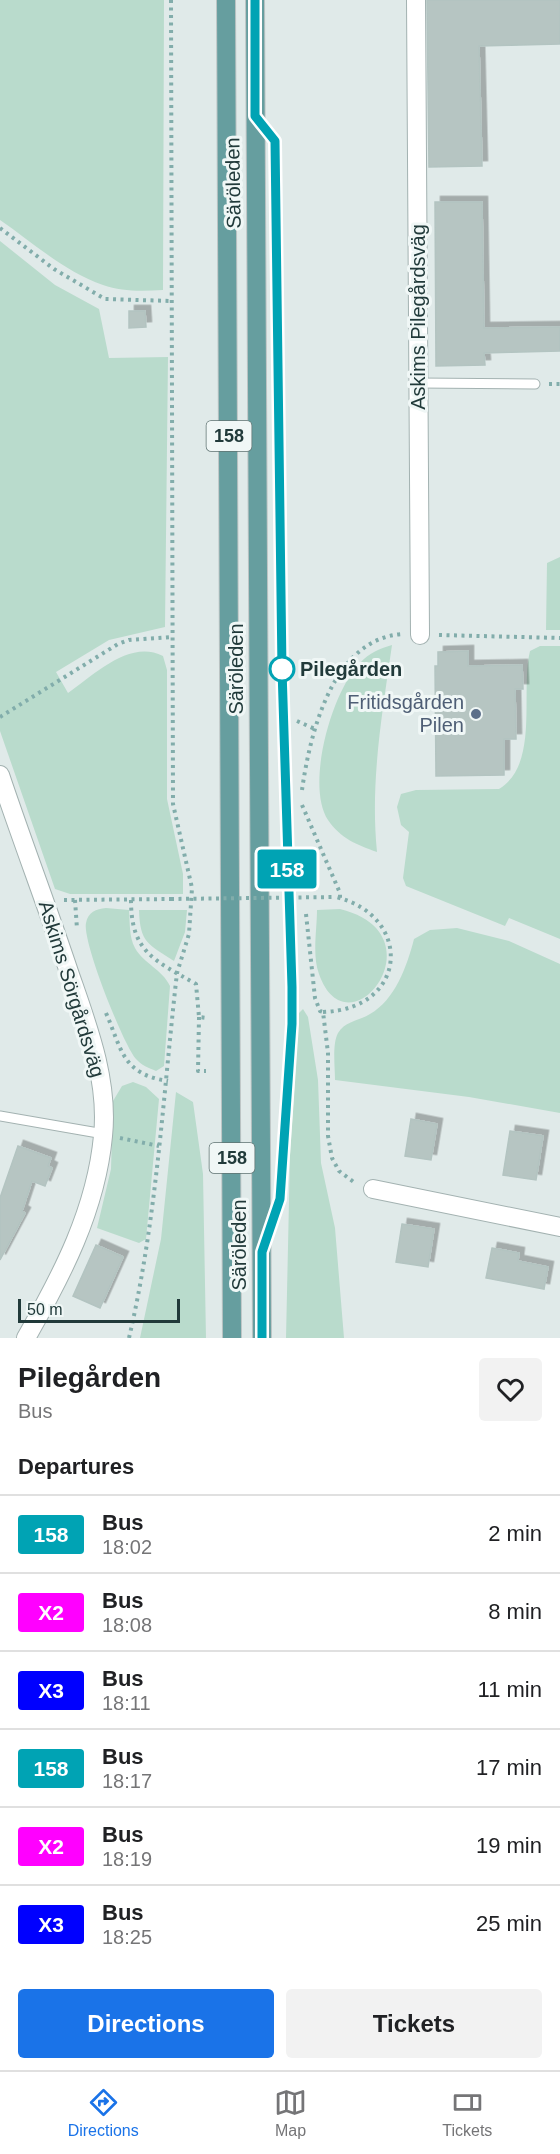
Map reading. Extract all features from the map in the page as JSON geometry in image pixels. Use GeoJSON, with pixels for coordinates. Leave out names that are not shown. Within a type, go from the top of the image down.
{"type":"FeatureCollection","features":[{"type":"Feature","properties":{"kind":"main road","name":"Säröleden"},"geometry":{"type":"LineString","coordinates":[[226,0],[232,1338]]}},
{"type":"Feature","properties":{"kind":"main road","name":"Säröleden"},"geometry":{"type":"LineString","coordinates":[[255,0],[262,1338]]}},
{"type":"Feature","properties":{"kind":"street","name":"Askims Pilegårdsväg"},"geometry":{"type":"LineString","coordinates":[[416,0],[420,634]]}},
{"type":"Feature","properties":{"kind":"street","name":"Askims Sörgårdsväg"},"geometry":{"type":"LineString","coordinates":[[0,775],[93,1048],[101,1083],[107,1135],[97,1177],[78,1237],[26,1338]]}},
{"type":"Feature","properties":{"kind":"street"},"geometry":{"type":"LineString","coordinates":[[373,1189],[560,1227]]}},
{"type":"Feature","properties":{"kind":"lane"},"geometry":{"type":"LineString","coordinates":[[255,116],[275,141],[282,669],[292,982],[292,1024],[280,1199],[262,1252]]}},
{"type":"Feature","properties":{"kind":"lane"},"geometry":{"type":"LineString","coordinates":[[419,382],[535,384]]}},
{"type":"Feature","properties":{"kind":"lane"},"geometry":{"type":"LineString","coordinates":[[0,1116],[107,1135]]}},
{"type":"Feature","properties":{"kind":"path"},"geometry":{"type":"LineString","coordinates":[[129,1338],[142,1282],[168,1081],[177,973],[189,934],[192,888],[173,804],[171,0]]}},
{"type":"Feature","properties":{"kind":"path"},"geometry":{"type":"LineString","coordinates":[[0,228],[54,268],[105,299],[172,301]]}},
{"type":"Feature","properties":{"kind":"path"},"geometry":{"type":"LineString","coordinates":[[302,791],[308,749],[337,678],[357,653],[374,641],[399,633],[560,638]]}},
{"type":"Feature","properties":{"kind":"path"},"geometry":{"type":"LineString","coordinates":[[0,717],[118,644],[129,640],[172,638]]}},
{"type":"Feature","properties":{"kind":"path"},"geometry":{"type":"LineString","coordinates":[[297,721],[315,729]]}},
{"type":"Feature","properties":{"kind":"path"},"geometry":{"type":"LineString","coordinates":[[301,825],[300,802],[338,897]]}},
{"type":"Feature","properties":{"kind":"path"},"geometry":{"type":"LineString","coordinates":[[304,889],[305,900]]}},
{"type":"Feature","properties":{"kind":"path"},"geometry":{"type":"LineString","coordinates":[[78,933],[75,900],[338,897],[356,903],[379,921],[385,933],[390,958],[381,988],[372,997],[362,1005],[340,1011],[323,1012]]}},
{"type":"Feature","properties":{"kind":"path"},"geometry":{"type":"LineString","coordinates":[[131,900],[132,929],[139,944],[177,973],[196,984],[199,1017],[198,1071],[206,1071]]}},
{"type":"Feature","properties":{"kind":"path"},"geometry":{"type":"LineString","coordinates":[[306,910],[315,998],[320,1011],[323,1012],[328,1053],[328,1136],[332,1158],[339,1171],[352,1182],[373,1189]]}},
{"type":"Feature","properties":{"kind":"path"},"geometry":{"type":"LineString","coordinates":[[104,1010],[126,1060],[133,1070],[168,1081]]}},
{"type":"Feature","properties":{"kind":"path"},"geometry":{"type":"LineString","coordinates":[[199,1017],[207,1017]]}},
{"type":"Feature","properties":{"kind":"path"},"geometry":{"type":"LineString","coordinates":[[107,1135],[159,1146]]}},
{"type":"Feature","properties":{"kind":"green space"},"geometry":{"type":"Polygon","coordinates":[[[0,0],[164,0],[163,290],[118,289],[89,279],[62,265],[0,220],[0,0]]]}},
{"type":"Feature","properties":{"kind":"green space"},"geometry":{"type":"Polygon","coordinates":[[[0,241],[55,285],[99,309],[109,358],[168,357],[165,627],[109,640],[56,672],[68,693],[101,668],[126,655],[151,652],[163,656],[167,670],[167,799],[183,874],[183,894],[70,894],[55,889],[0,731],[0,241]]]}},
{"type":"Feature","properties":{"kind":"green space"},"geometry":{"type":"Polygon","coordinates":[[[560,557],[560,630],[546,630],[547,563],[560,557]]]}},
{"type":"Feature","properties":{"kind":"green space"},"geometry":{"type":"Polygon","coordinates":[[[392,645],[376,774],[377,852],[363,847],[338,832],[328,820],[322,804],[319,785],[325,739],[340,694],[360,663],[379,650],[392,645]]]}},
{"type":"Feature","properties":{"kind":"green space"},"geometry":{"type":"Polygon","coordinates":[[[540,646],[560,646],[560,939],[509,918],[505,926],[406,886],[403,878],[409,832],[401,825],[397,807],[401,794],[416,790],[499,789],[512,778],[520,763],[524,745],[527,668],[530,651],[540,646]]]}},
{"type":"Feature","properties":{"kind":"green space"},"geometry":{"type":"Polygon","coordinates":[[[106,908],[129,910],[131,935],[135,948],[167,980],[170,986],[164,1066],[156,1071],[140,1063],[130,1050],[90,950],[86,933],[87,919],[93,912],[106,908]]]}},
{"type":"Feature","properties":{"kind":"green space"},"geometry":{"type":"Polygon","coordinates":[[[340,909],[370,922],[384,941],[386,962],[379,982],[366,996],[349,1002],[332,996],[319,974],[316,959],[317,910],[340,909]]]}},
{"type":"Feature","properties":{"kind":"green space"},"geometry":{"type":"Polygon","coordinates":[[[139,910],[187,910],[185,932],[174,961],[147,942],[141,930],[139,910]]]}},
{"type":"Feature","properties":{"kind":"green space"},"geometry":{"type":"Polygon","coordinates":[[[457,928],[509,941],[560,964],[560,1113],[469,1097],[335,1080],[335,1043],[341,1029],[370,1014],[386,1000],[404,971],[414,939],[430,930],[457,928]]]}},
{"type":"Feature","properties":{"kind":"green space"},"geometry":{"type":"Polygon","coordinates":[[[303,1009],[308,1017],[318,1080],[321,1163],[335,1228],[344,1338],[286,1338],[290,1155],[299,1013],[303,1009]]]}},
{"type":"Feature","properties":{"kind":"green space"},"geometry":{"type":"Polygon","coordinates":[[[133,1082],[146,1087],[159,1099],[146,1239],[139,1243],[97,1228],[111,1169],[113,1101],[122,1086],[133,1082]]]}},
{"type":"Feature","properties":{"kind":"green space"},"geometry":{"type":"Polygon","coordinates":[[[176,1092],[193,1102],[203,1174],[206,1338],[140,1338],[161,1239],[176,1092]]]}},
{"type":"Feature","properties":{"kind":"building"},"geometry":{"type":"Polygon","coordinates":[[[427,0],[560,0],[560,44],[479,46],[482,166],[429,167],[427,0]]]}},
{"type":"Feature","properties":{"kind":"building"},"geometry":{"type":"Polygon","coordinates":[[[435,202],[482,202],[484,328],[560,327],[560,351],[484,353],[485,365],[436,366],[435,202]]]}},
{"type":"Feature","properties":{"kind":"building"},"geometry":{"type":"Polygon","coordinates":[[[129,311],[145,311],[146,327],[129,328],[129,311]]]}},
{"type":"Feature","properties":{"kind":"building","name":"Fritidsgården Pilen"},"geometry":{"type":"Polygon","coordinates":[[[468,651],[468,666],[522,665],[523,689],[515,689],[516,739],[504,739],[504,775],[436,776],[435,666],[438,666],[438,652],[468,651]]]}},
{"type":"Feature","properties":{"kind":"building"},"geometry":{"type":"Polygon","coordinates":[[[411,1119],[437,1124],[431,1160],[405,1156],[411,1119]]]}},
{"type":"Feature","properties":{"kind":"building"},"geometry":{"type":"Polygon","coordinates":[[[510,1131],[543,1136],[536,1180],[503,1175],[510,1131]]]}},
{"type":"Feature","properties":{"kind":"building"},"geometry":{"type":"Polygon","coordinates":[[[18,1146],[51,1158],[48,1166],[52,1168],[45,1186],[32,1181],[22,1211],[25,1213],[0,1260],[0,1198],[18,1146]]]}},
{"type":"Feature","properties":{"kind":"building"},"geometry":{"type":"Polygon","coordinates":[[[402,1224],[434,1229],[428,1267],[396,1262],[402,1224]]]}},
{"type":"Feature","properties":{"kind":"building"},"geometry":{"type":"Polygon","coordinates":[[[96,1245],[123,1257],[100,1308],[73,1296],[96,1245]]]}},
{"type":"Feature","properties":{"kind":"building"},"geometry":{"type":"Polygon","coordinates":[[[492,1248],[519,1253],[518,1261],[548,1267],[544,1289],[486,1278],[492,1248]]]}},
{"type":"Feature","properties":{"kind":"bus line","name":"158"},"geometry":{"type":"LineString","coordinates":[[255,0],[255,116],[275,141],[282,669],[286,855],[292,951],[292,1024],[280,1199],[262,1252],[262,1338]]}},
{"type":"Feature","properties":{"kind":"place","name":"Pilegården"},"geometry":{"type":"Point","coordinates":[282,669]}},
{"type":"Feature","properties":{"kind":"place","name":"Fritidsgården Pilen"},"geometry":{"type":"Point","coordinates":[476,714]}}]}
